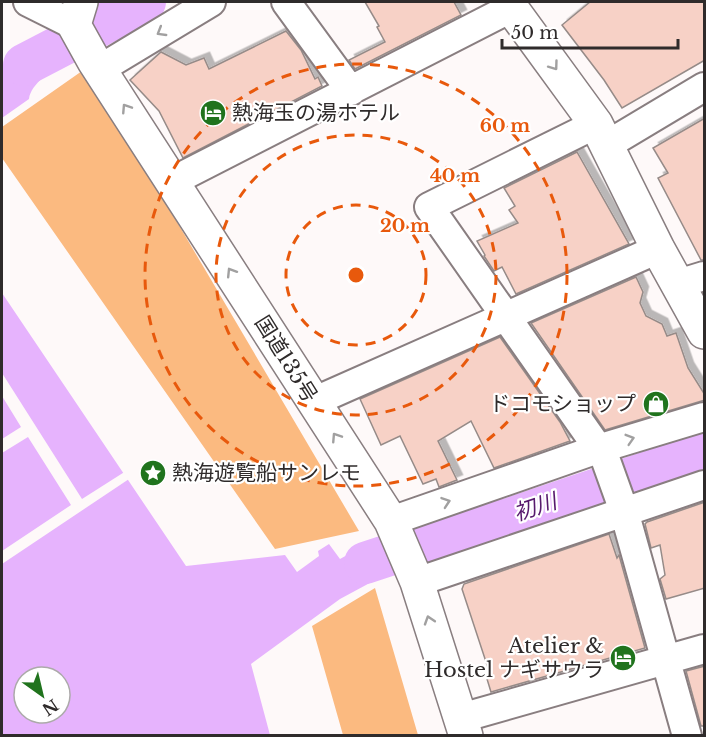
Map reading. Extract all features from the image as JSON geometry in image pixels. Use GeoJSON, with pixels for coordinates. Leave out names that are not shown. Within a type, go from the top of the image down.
{"type":"FeatureCollection","features":[{"type":"Feature","properties":{"kind":"highway"},"geometry":{"type":"LineString","coordinates":[[509,5],[601,134],[658,249],[692,280],[705,332]]}},
{"type":"Feature","properties":{"kind":"highway","name":"国道135号"},"geometry":{"type":"LineString","coordinates":[[77,13],[100,69],[390,521],[417,582],[464,727]]}},
{"type":"Feature","properties":{"kind":"street"},"geometry":{"type":"LineString","coordinates":[[28,2],[77,13]]}},
{"type":"Feature","properties":{"kind":"street"},"geometry":{"type":"LineString","coordinates":[[100,69],[211,2]]}},
{"type":"Feature","properties":{"kind":"street"},"geometry":{"type":"LineString","coordinates":[[286,2],[351,91]]}},
{"type":"Feature","properties":{"kind":"street"},"geometry":{"type":"LineString","coordinates":[[173,181],[351,91],[509,5]]}},
{"type":"Feature","properties":{"kind":"street"},"geometry":{"type":"LineString","coordinates":[[687,735],[624,511],[601,453],[429,207],[705,87]]}},
{"type":"Feature","properties":{"kind":"street"},"geometry":{"type":"LineString","coordinates":[[313,402],[658,249]]}},
{"type":"Feature","properties":{"kind":"street"},"geometry":{"type":"LineString","coordinates":[[390,521],[705,417]]}},
{"type":"Feature","properties":{"kind":"street"},"geometry":{"type":"LineString","coordinates":[[417,582],[705,485]]}},
{"type":"Feature","properties":{"kind":"street"},"geometry":{"type":"LineString","coordinates":[[464,727],[665,660],[705,649]]}},
{"type":"Feature","properties":{"kind":"shaded area"},"geometry":{"type":"Polygon","coordinates":[[[82,71],[157,188],[359,531],[275,549],[2,158],[2,127],[82,71]]]}},
{"type":"Feature","properties":{"kind":"shaded area"},"geometry":{"type":"Polygon","coordinates":[[[375,588],[418,735],[343,735],[312,626],[375,588]]]}},
{"type":"Feature","properties":{"kind":"water"},"geometry":{"type":"Polygon","coordinates":[[[51,39],[66,61],[38,82],[29,99],[2,118],[2,65],[51,39]]]}},
{"type":"Feature","properties":{"kind":"water"},"geometry":{"type":"Polygon","coordinates":[[[2,293],[186,566],[285,555],[297,572],[319,556],[318,551],[329,544],[340,559],[365,545],[379,578],[340,599],[251,664],[270,735],[2,735],[2,293]]]}},
{"type":"Feature","properties":{"kind":"water"},"geometry":{"type":"Polygon","coordinates":[[[704,431],[704,472],[452,557],[437,521],[704,431]]]}},
{"type":"Feature","properties":{"kind":"pier"},"geometry":{"type":"Polygon","coordinates":[[[2,373],[82,499],[126,471],[129,479],[2,564],[2,551],[71,505],[28,437],[2,453],[2,439],[21,427],[2,396],[2,373]]]}},
{"type":"Feature","properties":{"kind":"building"},"geometry":{"type":"Polygon","coordinates":[[[365,2],[454,2],[461,15],[355,69],[349,60],[385,42],[365,2]]]}},
{"type":"Feature","properties":{"kind":"building"},"geometry":{"type":"Polygon","coordinates":[[[590,2],[705,2],[705,60],[622,108],[604,80],[562,25],[590,2]]]}},
{"type":"Feature","properties":{"kind":"building","name":"熱海玉の湯ホテル"},"geometry":{"type":"Polygon","coordinates":[[[286,31],[301,50],[315,79],[318,77],[322,86],[183,158],[159,111],[130,80],[161,52],[186,65],[204,58],[209,69],[286,31]]]}},
{"type":"Feature","properties":{"kind":"building"},"geometry":{"type":"Polygon","coordinates":[[[705,118],[705,260],[701,260],[658,178],[668,173],[653,148],[705,118]]]}},
{"type":"Feature","properties":{"kind":"building"},"geometry":{"type":"Polygon","coordinates":[[[577,152],[629,244],[516,294],[502,267],[494,271],[477,241],[518,223],[509,210],[515,206],[504,188],[577,152]]]}},
{"type":"Feature","properties":{"kind":"building"},"geometry":{"type":"Polygon","coordinates":[[[636,277],[643,292],[640,303],[646,316],[662,324],[667,336],[676,333],[688,368],[705,395],[705,400],[605,430],[531,323],[636,277]]]}},
{"type":"Feature","properties":{"kind":"building"},"geometry":{"type":"Polygon","coordinates":[[[500,337],[560,422],[570,441],[494,468],[471,421],[438,441],[457,480],[439,487],[436,479],[423,484],[400,436],[381,445],[360,399],[500,337]]]}},
{"type":"Feature","properties":{"kind":"building"},"geometry":{"type":"Polygon","coordinates":[[[705,502],[705,588],[666,599],[660,579],[665,575],[660,545],[651,548],[645,524],[705,502]]]}},
{"type":"Feature","properties":{"kind":"building"},"geometry":{"type":"Polygon","coordinates":[[[609,534],[617,558],[619,555],[645,648],[491,692],[487,679],[491,677],[462,589],[464,584],[609,534]]]}},
{"type":"Feature","properties":{"kind":"building"},"geometry":{"type":"Polygon","coordinates":[[[705,666],[705,726],[701,726],[686,671],[705,666]]]}},
{"type":"Feature","properties":{"kind":"waterway"},"geometry":{"type":"LineString","coordinates":[[24,65],[145,2]]}},
{"type":"Feature","properties":{"kind":"waterway","name":"初川"},"geometry":{"type":"LineString","coordinates":[[365,563],[498,519]]}},
{"type":"Feature","properties":{"kind":"place","name":"熱海玉の湯ホテル"},"geometry":{"type":"Point","coordinates":[213,113]}},
{"type":"Feature","properties":{"kind":"place","name":"ドコモショップ"},"geometry":{"type":"Point","coordinates":[656,404]}},
{"type":"Feature","properties":{"kind":"place","name":"熱海遊覧船サンレモ"},"geometry":{"type":"Point","coordinates":[153,473]}},
{"type":"Feature","properties":{"kind":"place","name":"Atelier & Hostel ナギサウラ"},"geometry":{"type":"Point","coordinates":[623,658]}}]}
